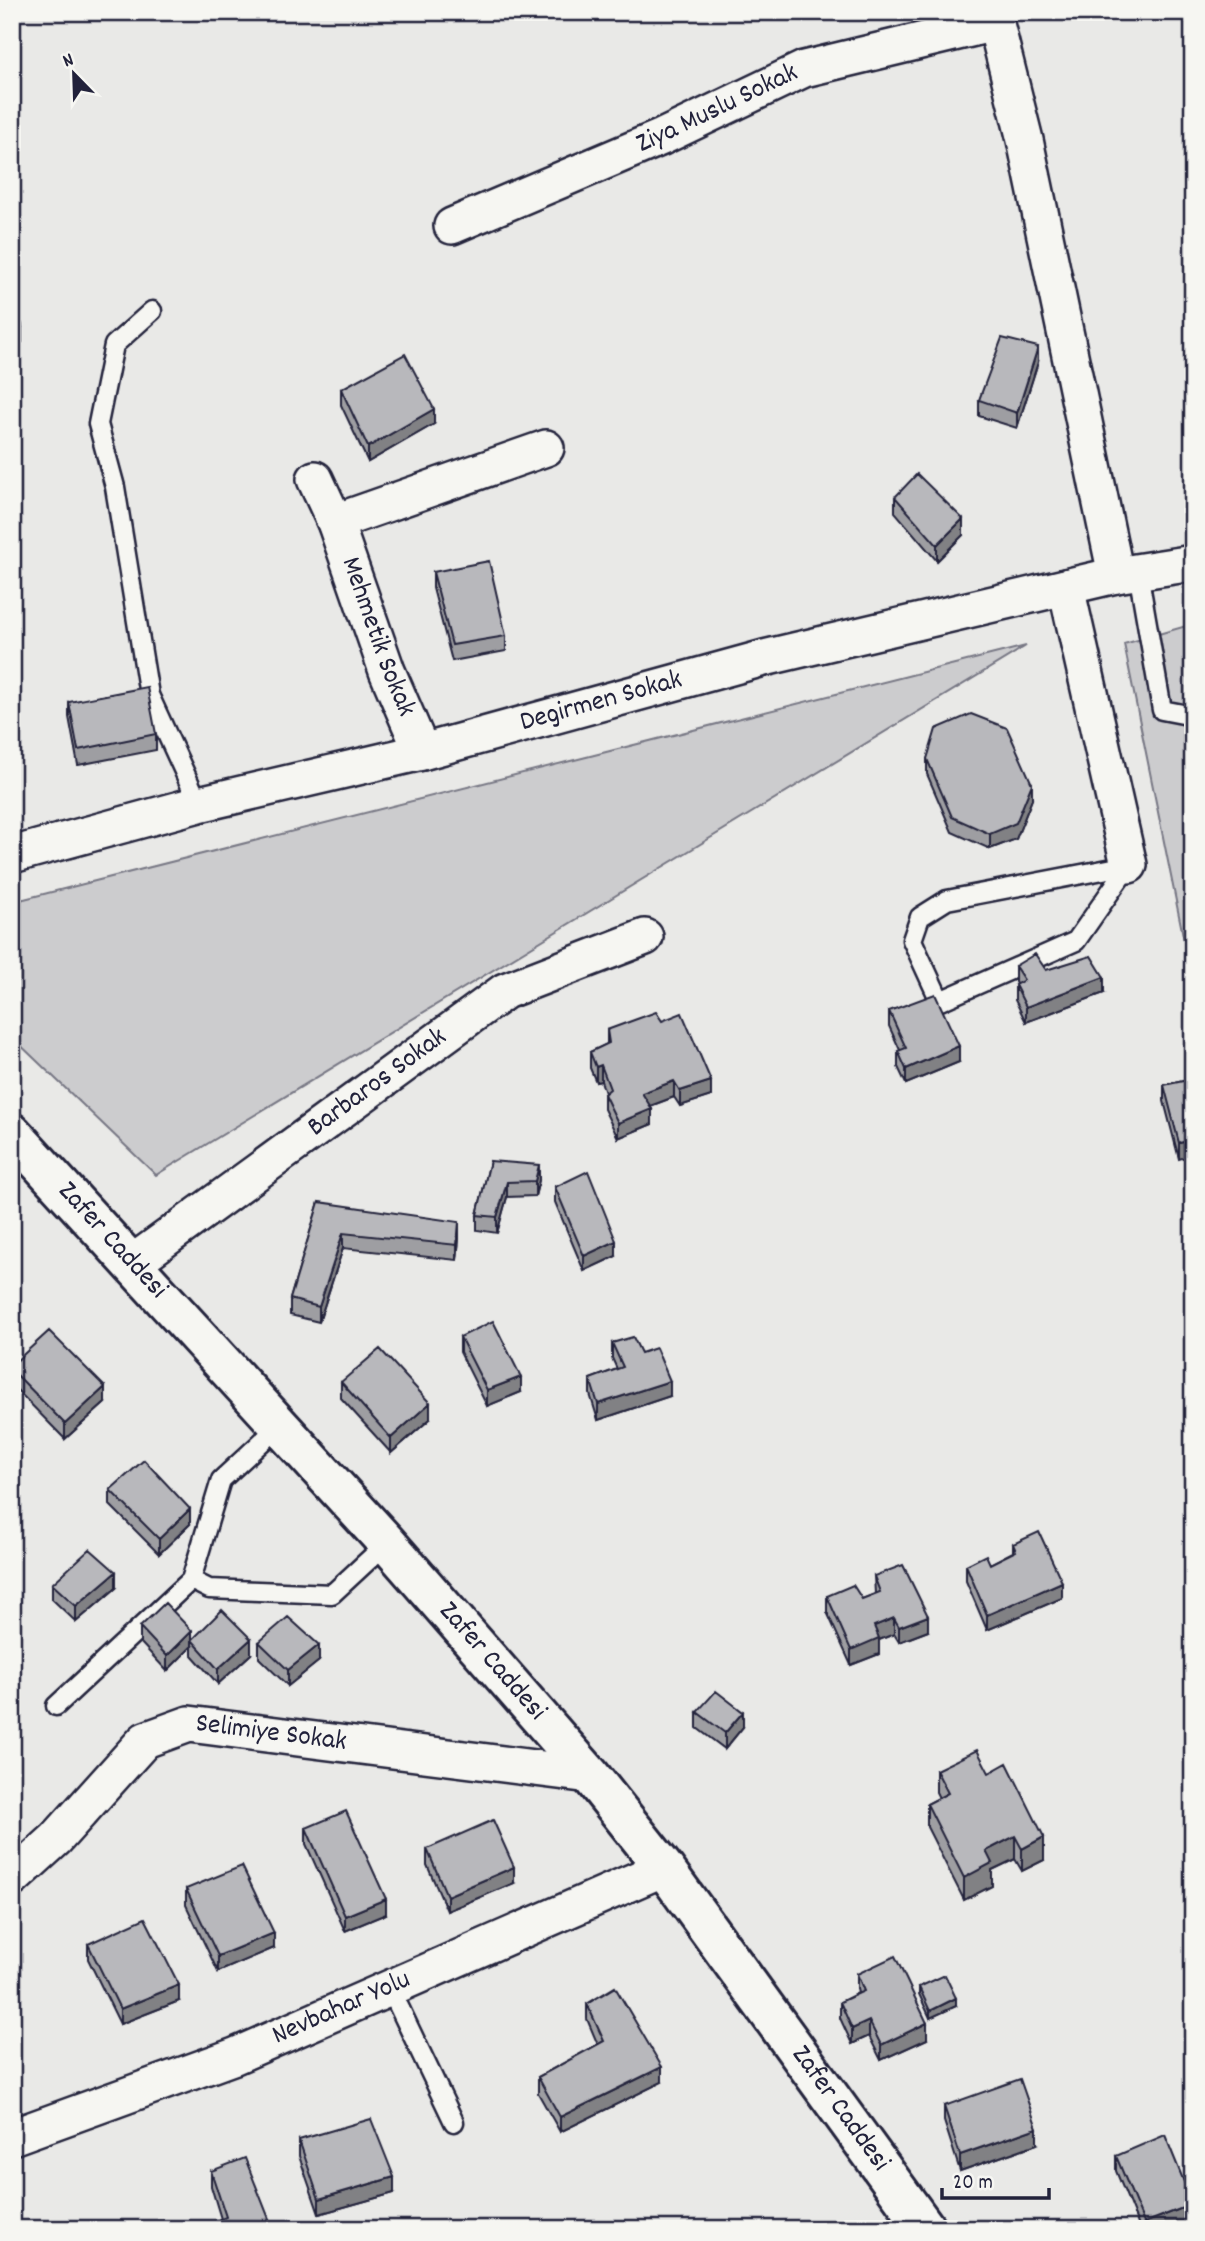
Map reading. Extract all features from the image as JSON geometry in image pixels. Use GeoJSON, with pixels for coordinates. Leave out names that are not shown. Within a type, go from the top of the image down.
{"type":"FeatureCollection","features":[{"type":"Feature","properties":{"kind":"street","name":"Ziya Muslu Sokak"},"geometry":{"type":"LineString","coordinates":[[452,226],[662,137],[804,69],[994,18],[1127,574]]}},
{"type":"Feature","properties":{"kind":"street","name":"Mehmetik Sokak"},"geometry":{"type":"LineString","coordinates":[[335,522],[546,448]]}},
{"type":"Feature","properties":{"kind":"street","name":"Mehmetik Sokak"},"geometry":{"type":"LineString","coordinates":[[315,478],[335,522],[387,671],[422,752]]}},
{"type":"Feature","properties":{"kind":"street","name":"Degirmen Sokak"},"geometry":{"type":"LineString","coordinates":[[12,855],[199,804],[422,752],[764,658],[1066,587],[1193,563]]}},
{"type":"Feature","properties":{"kind":"street"},"geometry":{"type":"LineString","coordinates":[[1066,587],[1129,865]]}},
{"type":"Feature","properties":{"kind":"street","name":"Barbaros Sokak"},"geometry":{"type":"LineString","coordinates":[[131,1264],[505,991],[645,937]]}},
{"type":"Feature","properties":{"kind":"street","name":"Zafer Caddesi"},"geometry":{"type":"LineString","coordinates":[[12,1133],[387,1543],[590,1775],[664,1868],[926,2229]]}},
{"type":"Feature","properties":{"kind":"street","name":"Selimiye Sokak"},"geometry":{"type":"LineString","coordinates":[[12,1879],[56,1839],[145,1740],[189,1724],[590,1775]]}},
{"type":"Feature","properties":{"kind":"street","name":"Nevbahar Yolu"},"geometry":{"type":"LineString","coordinates":[[12,2137],[235,2056],[664,1868]]}},
{"type":"Feature","properties":{"kind":"lane"},"geometry":{"type":"LineString","coordinates":[[152,311],[114,345],[98,424],[115,487],[149,695],[199,804]]}},
{"type":"Feature","properties":{"kind":"lane"},"geometry":{"type":"LineString","coordinates":[[1127,574],[1163,710],[1193,716]]}},
{"type":"Feature","properties":{"kind":"lane"},"geometry":{"type":"LineString","coordinates":[[1129,865],[1076,941],[940,1001],[912,940],[920,916],[947,901],[1129,865]]}},
{"type":"Feature","properties":{"kind":"lane"},"geometry":{"type":"LineString","coordinates":[[56,1706],[191,1580],[221,1480],[280,1425]]}},
{"type":"Feature","properties":{"kind":"lane"},"geometry":{"type":"LineString","coordinates":[[191,1580],[209,1588],[332,1594],[387,1543]]}},
{"type":"Feature","properties":{"kind":"lane"},"geometry":{"type":"LineString","coordinates":[[390,1988],[454,2122]]}},
{"type":"Feature","properties":{"kind":"shaded area"},"geometry":{"type":"Polygon","coordinates":[[[1193,624],[1193,985],[1124,644],[1193,624]]]}},
{"type":"Feature","properties":{"kind":"shaded area"},"geometry":{"type":"Polygon","coordinates":[[[1026,646],[156,1175],[12,1037],[12,902],[1026,646]]]}},
{"type":"Feature","properties":{"kind":"building"},"geometry":{"type":"Polygon","coordinates":[[[12,277],[22,327],[12,328],[12,277]]]}},
{"type":"Feature","properties":{"kind":"building"},"geometry":{"type":"Polygon","coordinates":[[[1002,338],[1038,347],[1017,413],[979,400],[1002,338]]]}},
{"type":"Feature","properties":{"kind":"building"},"geometry":{"type":"Polygon","coordinates":[[[405,354],[434,409],[368,447],[341,389],[405,354]]]}},
{"type":"Feature","properties":{"kind":"building"},"geometry":{"type":"Polygon","coordinates":[[[917,474],[963,519],[937,545],[895,497],[917,474]]]}},
{"type":"Feature","properties":{"kind":"building"},"geometry":{"type":"Polygon","coordinates":[[[489,561],[506,636],[452,645],[433,572],[489,561]]]}},
{"type":"Feature","properties":{"kind":"building"},"geometry":{"type":"Polygon","coordinates":[[[147,687],[156,734],[78,750],[69,702],[147,687]]]}},
{"type":"Feature","properties":{"kind":"building"},"geometry":{"type":"Polygon","coordinates":[[[971,714],[1007,728],[1032,784],[1016,823],[990,834],[952,817],[927,759],[936,729],[971,714]]]}},
{"type":"Feature","properties":{"kind":"building"},"geometry":{"type":"Polygon","coordinates":[[[1035,954],[1046,970],[1091,956],[1104,977],[1026,1007],[1015,985],[1024,980],[1015,966],[1035,954]]]}},
{"type":"Feature","properties":{"kind":"building"},"geometry":{"type":"Polygon","coordinates":[[[935,994],[959,1046],[906,1069],[898,1051],[906,1048],[889,1011],[935,994]]]}},
{"type":"Feature","properties":{"kind":"building"},"geometry":{"type":"Polygon","coordinates":[[[656,1012],[662,1021],[682,1013],[711,1081],[680,1091],[674,1081],[642,1093],[652,1109],[618,1123],[604,1094],[610,1089],[601,1065],[596,1067],[590,1052],[609,1043],[607,1030],[656,1012]]]}},
{"type":"Feature","properties":{"kind":"building"},"geometry":{"type":"Polygon","coordinates":[[[1193,1079],[1193,1140],[1179,1143],[1164,1085],[1193,1079]]]}},
{"type":"Feature","properties":{"kind":"building"},"geometry":{"type":"Polygon","coordinates":[[[490,1161],[539,1165],[535,1181],[507,1182],[497,1217],[477,1215],[490,1161]]]}},
{"type":"Feature","properties":{"kind":"building"},"geometry":{"type":"Polygon","coordinates":[[[588,1171],[616,1241],[584,1256],[555,1187],[588,1171]]]}},
{"type":"Feature","properties":{"kind":"building"},"geometry":{"type":"Polygon","coordinates":[[[319,1202],[459,1222],[457,1245],[343,1233],[319,1307],[290,1299],[319,1202]]]}},
{"type":"Feature","properties":{"kind":"building"},"geometry":{"type":"Polygon","coordinates":[[[493,1321],[521,1377],[487,1390],[460,1337],[493,1321]]]}},
{"type":"Feature","properties":{"kind":"building"},"geometry":{"type":"Polygon","coordinates":[[[49,1331],[105,1387],[65,1424],[12,1370],[12,1365],[49,1331]]]}},
{"type":"Feature","properties":{"kind":"building"},"geometry":{"type":"Polygon","coordinates":[[[633,1337],[641,1353],[656,1348],[670,1381],[598,1404],[590,1379],[623,1367],[612,1343],[633,1337]]]}},
{"type":"Feature","properties":{"kind":"building"},"geometry":{"type":"Polygon","coordinates":[[[380,1349],[430,1403],[391,1438],[341,1382],[380,1349]]]}},
{"type":"Feature","properties":{"kind":"building"},"geometry":{"type":"Polygon","coordinates":[[[144,1460],[190,1509],[159,1539],[110,1490],[144,1460]]]}},
{"type":"Feature","properties":{"kind":"building"},"geometry":{"type":"Polygon","coordinates":[[[1039,1532],[1062,1582],[987,1615],[966,1565],[986,1555],[990,1564],[1016,1551],[1013,1544],[1039,1532]]]}},
{"type":"Feature","properties":{"kind":"building"},"geometry":{"type":"Polygon","coordinates":[[[90,1549],[116,1572],[76,1606],[52,1584],[90,1549]]]}},
{"type":"Feature","properties":{"kind":"building"},"geometry":{"type":"Polygon","coordinates":[[[903,1565],[928,1616],[899,1627],[894,1618],[874,1626],[879,1638],[851,1650],[827,1596],[853,1585],[862,1599],[880,1592],[874,1576],[903,1565]]]}},
{"type":"Feature","properties":{"kind":"building"},"geometry":{"type":"Polygon","coordinates":[[[165,1603],[192,1631],[167,1656],[140,1627],[165,1603]]]}},
{"type":"Feature","properties":{"kind":"building"},"geometry":{"type":"Polygon","coordinates":[[[222,1610],[251,1639],[218,1669],[192,1640],[222,1610]]]}},
{"type":"Feature","properties":{"kind":"building"},"geometry":{"type":"Polygon","coordinates":[[[288,1617],[319,1645],[288,1670],[259,1642],[288,1617]]]}},
{"type":"Feature","properties":{"kind":"building"},"geometry":{"type":"Polygon","coordinates":[[[716,1691],[743,1712],[725,1733],[697,1712],[716,1691]]]}},
{"type":"Feature","properties":{"kind":"building"},"geometry":{"type":"Polygon","coordinates":[[[977,1750],[989,1773],[1007,1763],[1044,1837],[1022,1849],[1015,1836],[986,1851],[992,1863],[964,1878],[927,1804],[948,1793],[936,1770],[977,1750]]]}},
{"type":"Feature","properties":{"kind":"building"},"geometry":{"type":"Polygon","coordinates":[[[346,1811],[386,1899],[345,1916],[306,1828],[346,1811]]]}},
{"type":"Feature","properties":{"kind":"building"},"geometry":{"type":"Polygon","coordinates":[[[493,1820],[514,1867],[447,1896],[427,1849],[493,1820]]]}},
{"type":"Feature","properties":{"kind":"building"},"geometry":{"type":"Polygon","coordinates":[[[242,1866],[274,1933],[218,1956],[186,1889],[242,1866]]]}},
{"type":"Feature","properties":{"kind":"building"},"geometry":{"type":"Polygon","coordinates":[[[145,1918],[179,1985],[120,2009],[88,1944],[145,1918]]]}},
{"type":"Feature","properties":{"kind":"building"},"geometry":{"type":"Polygon","coordinates":[[[895,1956],[927,2023],[881,2045],[869,2021],[852,2029],[840,2002],[864,1991],[857,1974],[895,1956]]]}},
{"type":"Feature","properties":{"kind":"building"},"geometry":{"type":"Polygon","coordinates":[[[945,1975],[956,1998],[930,2011],[919,1987],[945,1975]]]}},
{"type":"Feature","properties":{"kind":"building"},"geometry":{"type":"Polygon","coordinates":[[[615,1987],[662,2067],[560,2117],[538,2077],[604,2041],[587,2004],[615,1987]]]}},
{"type":"Feature","properties":{"kind":"building"},"geometry":{"type":"Polygon","coordinates":[[[1020,2079],[1037,2128],[960,2155],[944,2106],[1020,2079]]]}},
{"type":"Feature","properties":{"kind":"building"},"geometry":{"type":"Polygon","coordinates":[[[371,2119],[394,2177],[319,2199],[299,2140],[371,2119]]]}},
{"type":"Feature","properties":{"kind":"building"},"geometry":{"type":"Polygon","coordinates":[[[1165,2135],[1193,2204],[1144,2223],[1116,2156],[1165,2135]]]}},
{"type":"Feature","properties":{"kind":"building"},"geometry":{"type":"Polygon","coordinates":[[[245,2158],[273,2229],[198,2229],[226,2217],[211,2171],[245,2158]]]}}]}
